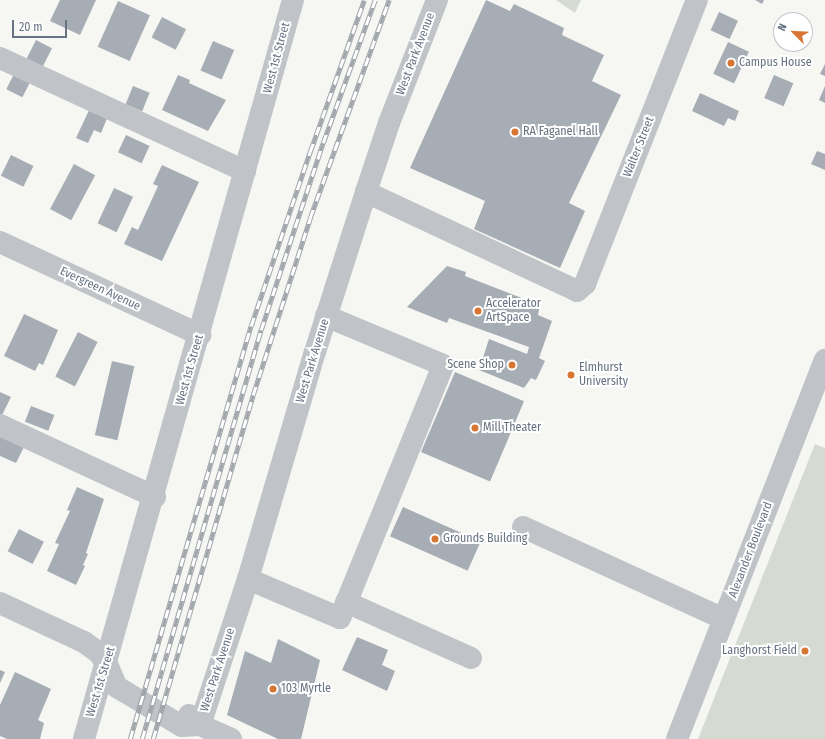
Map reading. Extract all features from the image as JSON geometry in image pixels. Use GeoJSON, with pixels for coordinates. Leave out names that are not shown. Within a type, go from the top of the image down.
{"type":"FeatureCollection","features":[{"type":"Feature","properties":{"kind":"street","name":"West Park Avenue"},"geometry":{"type":"LineString","coordinates":[[200,725],[248,579],[326,316],[366,192],[389,123],[437,0]]}},
{"type":"Feature","properties":{"kind":"street","name":"Walter Street"},"geometry":{"type":"LineString","coordinates":[[366,192],[577,291],[585,284],[697,0]]}},
{"type":"Feature","properties":{"kind":"street","name":"West 1st Street"},"geometry":{"type":"LineString","coordinates":[[84,739],[107,664],[200,335],[245,171],[288,2]]}},
{"type":"Feature","properties":{"kind":"street"},"geometry":{"type":"LineString","coordinates":[[0,58],[245,171]]}},
{"type":"Feature","properties":{"kind":"street","name":"Evergreen Avenue"},"geometry":{"type":"LineString","coordinates":[[0,242],[200,335]]}},
{"type":"Feature","properties":{"kind":"street"},"geometry":{"type":"LineString","coordinates":[[248,579],[340,618],[443,365],[326,316]]}},
{"type":"Feature","properties":{"kind":"street","name":"Alexander Boulevard"},"geometry":{"type":"LineString","coordinates":[[677,739],[825,360]]}},
{"type":"Feature","properties":{"kind":"street"},"geometry":{"type":"LineString","coordinates":[[0,425],[154,497]]}},
{"type":"Feature","properties":{"kind":"street"},"geometry":{"type":"LineString","coordinates":[[523,526],[724,619]]}},
{"type":"Feature","properties":{"kind":"street"},"geometry":{"type":"LineString","coordinates":[[346,602],[471,658]]}},
{"type":"Feature","properties":{"kind":"street"},"geometry":{"type":"LineString","coordinates":[[0,603],[84,642],[98,652],[107,664],[186,711],[200,725],[231,739]]}},
{"type":"Feature","properties":{"kind":"shaded area"},"geometry":{"type":"Polygon","coordinates":[[[556,0],[581,0],[575,13],[556,0]]]}},
{"type":"Feature","properties":{"kind":"shaded area","name":"Langhorst Field"},"geometry":{"type":"Polygon","coordinates":[[[815,444],[825,448],[825,739],[698,739],[815,444]]]}},
{"type":"Feature","properties":{"kind":"building"},"geometry":{"type":"Polygon","coordinates":[[[60,0],[96,0],[80,35],[50,21],[60,0]]]}},
{"type":"Feature","properties":{"kind":"building","name":"RA Faganel Hall"},"geometry":{"type":"Polygon","coordinates":[[[486,0],[510,11],[514,4],[564,28],[562,35],[604,55],[592,81],[621,95],[569,203],[585,211],[560,268],[474,229],[485,201],[410,168],[486,0]]]}},
{"type":"Feature","properties":{"kind":"building"},"geometry":{"type":"Polygon","coordinates":[[[755,0],[764,0],[762,4],[755,0]]]}},
{"type":"Feature","properties":{"kind":"building"},"geometry":{"type":"Polygon","coordinates":[[[118,1],[150,15],[130,61],[98,47],[118,1]]]}},
{"type":"Feature","properties":{"kind":"building"},"geometry":{"type":"Polygon","coordinates":[[[719,12],[738,21],[730,39],[711,30],[719,12]]]}},
{"type":"Feature","properties":{"kind":"building"},"geometry":{"type":"Polygon","coordinates":[[[162,17],[186,29],[176,50],[152,37],[162,17]]]}},
{"type":"Feature","properties":{"kind":"building"},"geometry":{"type":"Polygon","coordinates":[[[36,40],[52,48],[43,67],[26,59],[36,40]]]}},
{"type":"Feature","properties":{"kind":"building"},"geometry":{"type":"Polygon","coordinates":[[[213,41],[234,50],[222,79],[200,70],[213,41]]]}},
{"type":"Feature","properties":{"kind":"building","name":"Campus House"},"geometry":{"type":"Polygon","coordinates":[[[728,42],[749,52],[734,83],[713,74],[728,42]]]}},
{"type":"Feature","properties":{"kind":"building"},"geometry":{"type":"Polygon","coordinates":[[[825,64],[825,76],[820,74],[825,64]]]}},
{"type":"Feature","properties":{"kind":"building"},"geometry":{"type":"Polygon","coordinates":[[[14,74],[30,82],[22,97],[6,89],[14,74]]]}},
{"type":"Feature","properties":{"kind":"building"},"geometry":{"type":"Polygon","coordinates":[[[178,75],[190,80],[189,83],[226,100],[208,131],[162,110],[178,75]]]}},
{"type":"Feature","properties":{"kind":"building"},"geometry":{"type":"Polygon","coordinates":[[[774,75],[793,83],[784,106],[764,98],[774,75]]]}},
{"type":"Feature","properties":{"kind":"building"},"geometry":{"type":"Polygon","coordinates":[[[133,86],[150,93],[142,111],[126,105],[133,86]]]}},
{"type":"Feature","properties":{"kind":"building"},"geometry":{"type":"Polygon","coordinates":[[[825,86],[825,103],[819,100],[825,86]]]}},
{"type":"Feature","properties":{"kind":"building"},"geometry":{"type":"Polygon","coordinates":[[[700,93],[739,111],[735,121],[728,118],[724,126],[692,111],[700,93]]]}},
{"type":"Feature","properties":{"kind":"building"},"geometry":{"type":"Polygon","coordinates":[[[90,108],[108,116],[101,133],[94,130],[88,143],[76,138],[90,108]]]}},
{"type":"Feature","properties":{"kind":"building"},"geometry":{"type":"Polygon","coordinates":[[[126,135],[150,146],[142,163],[118,152],[126,135]]]}},
{"type":"Feature","properties":{"kind":"building"},"geometry":{"type":"Polygon","coordinates":[[[817,151],[825,154],[825,170],[811,164],[817,151]]]}},
{"type":"Feature","properties":{"kind":"building"},"geometry":{"type":"Polygon","coordinates":[[[11,155],[33,166],[23,187],[1,176],[11,155]]]}},
{"type":"Feature","properties":{"kind":"building"},"geometry":{"type":"Polygon","coordinates":[[[74,164],[95,175],[71,220],[50,209],[74,164]]]}},
{"type":"Feature","properties":{"kind":"building"},"geometry":{"type":"Polygon","coordinates":[[[162,165],[199,182],[162,261],[124,244],[132,227],[138,230],[158,186],[153,184],[162,165]]]}},
{"type":"Feature","properties":{"kind":"building"},"geometry":{"type":"Polygon","coordinates":[[[114,188],[133,197],[117,232],[98,223],[114,188]]]}},
{"type":"Feature","properties":{"kind":"building","name":"Accelerator ArtSpace"},"geometry":{"type":"Polygon","coordinates":[[[447,266],[466,272],[465,276],[540,305],[538,315],[552,321],[539,358],[545,361],[536,380],[531,378],[524,388],[479,370],[489,339],[527,354],[529,347],[449,318],[447,323],[407,307],[447,266]]]}},
{"type":"Feature","properties":{"kind":"building"},"geometry":{"type":"Polygon","coordinates":[[[24,314],[58,330],[43,365],[39,363],[35,371],[4,356],[24,314]]]}},
{"type":"Feature","properties":{"kind":"building"},"geometry":{"type":"Polygon","coordinates":[[[78,332],[98,342],[75,387],[55,377],[78,332]]]}},
{"type":"Feature","properties":{"kind":"building"},"geometry":{"type":"Polygon","coordinates":[[[112,361],[134,366],[117,440],[95,435],[112,361]]]}},
{"type":"Feature","properties":{"kind":"building","name":"Mill Theater"},"geometry":{"type":"Polygon","coordinates":[[[455,372],[524,401],[490,481],[421,452],[455,372]]]}},
{"type":"Feature","properties":{"kind":"building"},"geometry":{"type":"Polygon","coordinates":[[[0,392],[11,397],[2,415],[0,414],[0,392]]]}},
{"type":"Feature","properties":{"kind":"building"},"geometry":{"type":"Polygon","coordinates":[[[31,406],[54,415],[48,431],[25,422],[31,406]]]}},
{"type":"Feature","properties":{"kind":"building"},"geometry":{"type":"Polygon","coordinates":[[[0,436],[24,447],[16,463],[0,456],[0,436]]]}},
{"type":"Feature","properties":{"kind":"building"},"geometry":{"type":"Polygon","coordinates":[[[77,487],[104,499],[86,553],[88,554],[83,565],[85,566],[76,585],[47,571],[59,544],[55,543],[70,511],[67,510],[77,487]]]}},
{"type":"Feature","properties":{"kind":"building","name":"Grounds Building"},"geometry":{"type":"Polygon","coordinates":[[[403,507],[481,542],[468,571],[390,536],[403,507]]]}},
{"type":"Feature","properties":{"kind":"building"},"geometry":{"type":"Polygon","coordinates":[[[19,529],[44,542],[33,564],[8,551],[19,529]]]}},
{"type":"Feature","properties":{"kind":"building"},"geometry":{"type":"Polygon","coordinates":[[[357,637],[388,650],[382,665],[395,671],[387,691],[342,670],[357,637]]]}},
{"type":"Feature","properties":{"kind":"building","name":"103 Myrtle"},"geometry":{"type":"Polygon","coordinates":[[[278,639],[320,660],[301,739],[278,739],[227,715],[245,651],[271,663],[278,639]]]}},
{"type":"Feature","properties":{"kind":"building"},"geometry":{"type":"Polygon","coordinates":[[[0,670],[5,672],[0,683],[0,670]]]}},
{"type":"Feature","properties":{"kind":"building"},"geometry":{"type":"Polygon","coordinates":[[[15,672],[51,689],[38,720],[44,723],[40,739],[7,739],[0,736],[0,705],[15,672]]]}},
{"type":"Feature","properties":{"kind":"railway"},"geometry":{"type":"LineString","coordinates":[[130,739],[251,326],[310,152],[364,0]]}},
{"type":"Feature","properties":{"kind":"railway"},"geometry":{"type":"LineString","coordinates":[[142,739],[261,330],[323,143],[375,0]]}},
{"type":"Feature","properties":{"kind":"railway"},"geometry":{"type":"LineString","coordinates":[[153,739],[253,395],[310,218],[389,0]]}},
{"type":"Feature","properties":{"kind":"place","name":"Campus House"},"geometry":{"type":"Point","coordinates":[731,63]}},
{"type":"Feature","properties":{"kind":"place","name":"RA Faganel Hall"},"geometry":{"type":"Point","coordinates":[515,132]}},
{"type":"Feature","properties":{"kind":"place","name":"Accelerator ArtSpace"},"geometry":{"type":"Point","coordinates":[478,311]}},
{"type":"Feature","properties":{"kind":"place","name":"Scene Shop"},"geometry":{"type":"Point","coordinates":[512,365]}},
{"type":"Feature","properties":{"kind":"place","name":"Elmhurst University"},"geometry":{"type":"Point","coordinates":[571,375]}},
{"type":"Feature","properties":{"kind":"place","name":"Mill Theater"},"geometry":{"type":"Point","coordinates":[475,428]}},
{"type":"Feature","properties":{"kind":"place","name":"Grounds Building"},"geometry":{"type":"Point","coordinates":[435,539]}},
{"type":"Feature","properties":{"kind":"place","name":"Langhorst Field"},"geometry":{"type":"Point","coordinates":[805,651]}},
{"type":"Feature","properties":{"kind":"place","name":"103 Myrtle"},"geometry":{"type":"Point","coordinates":[273,689]}}]}
